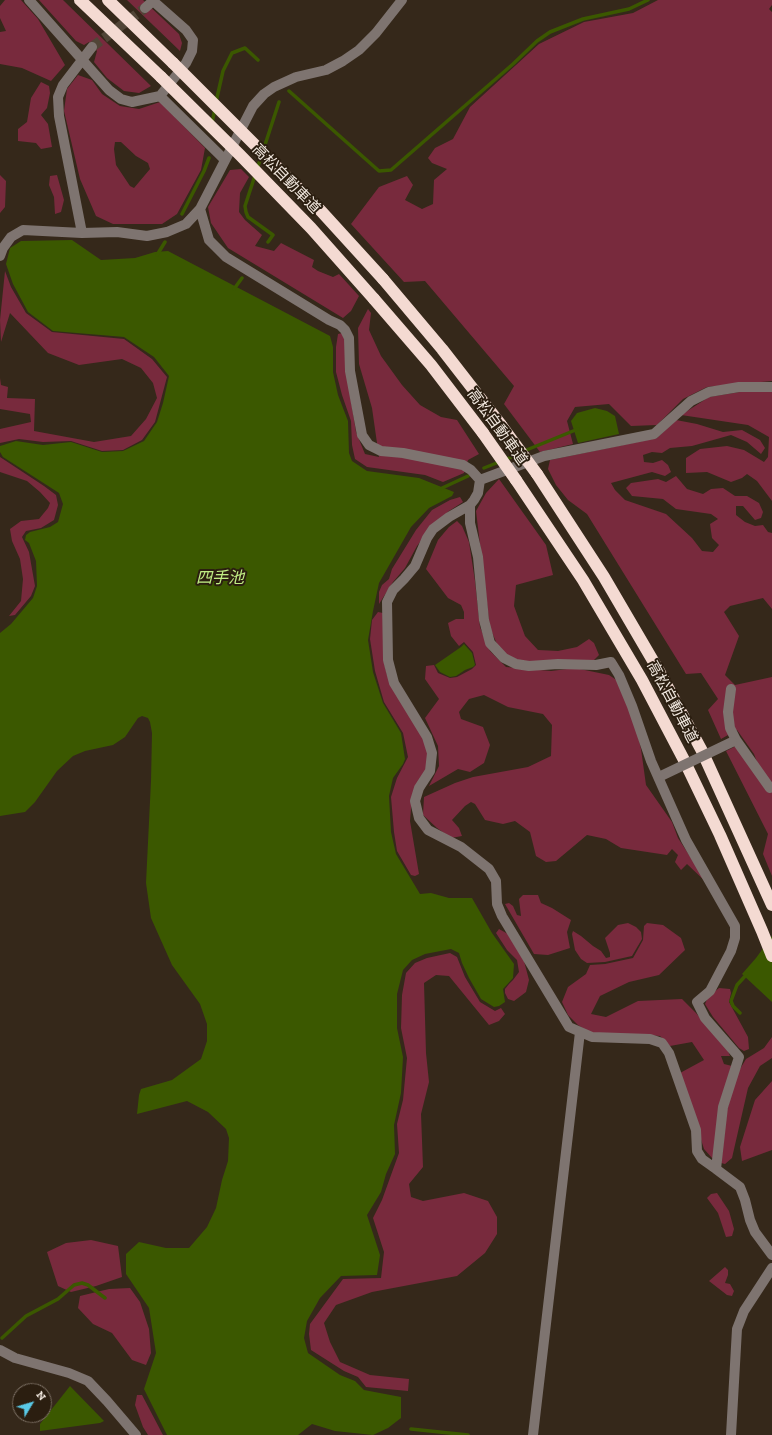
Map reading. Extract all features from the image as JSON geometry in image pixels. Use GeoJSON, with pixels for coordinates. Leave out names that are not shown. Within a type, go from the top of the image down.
{"type":"FeatureCollection","features":[{"type":"Feature","properties":{"kind":"highway","name":"高松自動車道"},"geometry":{"type":"LineString","coordinates":[[80,0],[161,77],[306,223],[374,299],[430,365],[483,433],[583,580],[642,680],[684,760],[772,956]]}},
{"type":"Feature","properties":{"kind":"highway","name":"高松自動車道"},"geometry":{"type":"LineString","coordinates":[[108,0],[321,211],[383,279],[442,349],[537,474],[604,577],[659,671],[702,751],[772,905]]}},
{"type":"Feature","properties":{"kind":"street"},"geometry":{"type":"LineString","coordinates":[[29,0],[109,90],[121,99],[132,102],[160,96],[186,63],[192,51],[193,40],[186,30],[152,0],[145,8]]}},
{"type":"Feature","properties":{"kind":"street"},"geometry":{"type":"LineString","coordinates":[[0,256],[3,248],[11,237],[23,230],[82,233],[117,232],[147,236],[166,232],[186,224],[200,210],[253,106],[264,94],[274,87],[296,77],[326,70],[344,61],[359,50],[376,33],[402,0]]}},
{"type":"Feature","properties":{"kind":"street"},"geometry":{"type":"LineString","coordinates":[[82,233],[59,116],[58,97],[63,85],[92,47]]}},
{"type":"Feature","properties":{"kind":"street"},"geometry":{"type":"LineString","coordinates":[[160,96],[225,160]]}},
{"type":"Feature","properties":{"kind":"street"},"geometry":{"type":"LineString","coordinates":[[200,210],[209,240],[226,257],[329,320],[340,325],[345,330],[349,338],[350,371],[362,435],[369,445],[381,451],[403,453],[463,465],[480,480]]}},
{"type":"Feature","properties":{"kind":"street"},"geometry":{"type":"LineString","coordinates":[[480,480],[544,456],[654,434],[691,401],[709,392],[739,387],[772,387]]}},
{"type":"Feature","properties":{"kind":"street"},"geometry":{"type":"LineString","coordinates":[[480,480],[478,493],[470,505],[449,517],[434,529],[427,538],[415,566],[393,590],[387,602],[388,660],[394,683],[427,736],[432,753],[430,771],[419,788],[415,801],[419,818],[428,830],[461,847],[489,869],[496,881],[497,904],[502,916],[562,1017],[570,1027],[592,1037],[650,1039],[662,1043],[669,1053],[696,1130],[697,1151],[702,1159],[740,1187],[752,1226],[772,1255]]}},
{"type":"Feature","properties":{"kind":"street"},"geometry":{"type":"LineString","coordinates":[[470,505],[470,523],[478,556],[484,620],[490,643],[504,658],[516,664],[530,666],[558,664],[596,665],[611,662],[619,675],[632,706],[650,761],[661,777],[686,840],[735,926],[735,938],[730,951],[710,991],[697,1002],[705,1018],[739,1058],[723,1107],[716,1169]]}},
{"type":"Feature","properties":{"kind":"street"},"geometry":{"type":"LineString","coordinates":[[731,689],[728,712],[730,728],[734,741],[770,788]]}},
{"type":"Feature","properties":{"kind":"street"},"geometry":{"type":"LineString","coordinates":[[661,777],[734,741]]}},
{"type":"Feature","properties":{"kind":"street"},"geometry":{"type":"LineString","coordinates":[[533,1435],[580,1032]]}},
{"type":"Feature","properties":{"kind":"street"},"geometry":{"type":"LineString","coordinates":[[731,1435],[737,1329],[744,1311],[772,1268]]}},
{"type":"Feature","properties":{"kind":"street"},"geometry":{"type":"LineString","coordinates":[[0,1350],[15,1358],[69,1373],[88,1381],[136,1435]]}},
{"type":"Feature","properties":{"kind":"shaded area"},"geometry":{"type":"Polygon","coordinates":[[[5,0],[21,0],[38,19],[65,65],[51,81],[22,68],[0,64],[0,32],[6,31],[0,18],[0,6],[5,0]]]}},
{"type":"Feature","properties":{"kind":"shaded area"},"geometry":{"type":"Polygon","coordinates":[[[39,0],[63,0],[151,86],[139,93],[124,91],[107,78],[94,62],[97,51],[89,42],[84,45],[76,41],[39,0]]]}},
{"type":"Feature","properties":{"kind":"shaded area"},"geometry":{"type":"Polygon","coordinates":[[[127,0],[143,0],[179,34],[182,43],[180,51],[127,0]]]}},
{"type":"Feature","properties":{"kind":"shaded area"},"geometry":{"type":"Polygon","coordinates":[[[658,0],[772,0],[772,5],[769,9],[772,12],[772,381],[707,387],[683,399],[657,425],[631,426],[609,404],[575,407],[567,421],[573,444],[540,452],[504,404],[514,386],[425,281],[404,282],[351,224],[379,187],[407,176],[413,185],[405,200],[422,209],[433,204],[434,180],[447,169],[432,163],[428,158],[435,148],[453,139],[470,107],[539,44],[584,22],[633,13],[658,0]]]}},
{"type":"Feature","properties":{"kind":"shaded area"},"geometry":{"type":"Polygon","coordinates":[[[78,75],[92,80],[102,94],[120,106],[139,109],[160,102],[205,148],[201,170],[177,214],[162,224],[113,224],[96,216],[80,179],[64,111],[67,89],[78,75]],[[115,142],[114,149],[116,165],[130,186],[134,188],[150,169],[148,163],[136,156],[121,142],[115,142]]]}},
{"type":"Feature","properties":{"kind":"shaded area"},"geometry":{"type":"Polygon","coordinates":[[[41,82],[49,86],[50,93],[47,108],[41,115],[48,124],[52,147],[41,149],[36,143],[18,141],[18,129],[27,122],[31,98],[41,82]]]}},
{"type":"Feature","properties":{"kind":"shaded area"},"geometry":{"type":"Polygon","coordinates":[[[241,169],[249,177],[240,193],[239,212],[245,220],[262,235],[255,246],[274,251],[281,243],[314,260],[312,267],[318,271],[333,277],[339,274],[359,296],[351,311],[343,318],[228,248],[211,223],[208,207],[230,170],[241,169]]]}},
{"type":"Feature","properties":{"kind":"shaded area"},"geometry":{"type":"Polygon","coordinates":[[[0,175],[6,181],[5,207],[0,213],[0,175]]]}},
{"type":"Feature","properties":{"kind":"shaded area"},"geometry":{"type":"Polygon","coordinates":[[[57,175],[64,200],[61,212],[55,214],[54,197],[49,185],[50,176],[57,175]]]}},
{"type":"Feature","properties":{"kind":"shaded area"},"geometry":{"type":"Polygon","coordinates":[[[5,271],[11,287],[26,313],[52,332],[124,339],[152,359],[167,377],[155,422],[142,440],[123,450],[102,451],[71,441],[43,442],[19,439],[0,443],[0,429],[31,422],[30,414],[0,409],[0,378],[1,385],[8,387],[7,398],[35,399],[34,431],[94,442],[131,436],[146,419],[157,398],[153,383],[141,368],[122,359],[79,365],[48,353],[10,313],[1,342],[0,320],[5,271]]]}},
{"type":"Feature","properties":{"kind":"shaded area"},"geometry":{"type":"Polygon","coordinates":[[[368,309],[371,313],[369,330],[381,356],[402,385],[420,405],[441,417],[457,420],[479,454],[468,460],[464,473],[443,482],[425,475],[367,467],[355,459],[352,445],[351,421],[336,372],[336,347],[338,334],[342,333],[345,340],[346,369],[356,432],[365,454],[379,457],[372,408],[359,364],[358,328],[368,309]]]}},
{"type":"Feature","properties":{"kind":"shaded area"},"geometry":{"type":"Polygon","coordinates":[[[772,391],[772,501],[757,481],[747,474],[742,478],[731,482],[707,472],[686,473],[686,458],[700,449],[727,446],[744,450],[764,462],[768,457],[769,437],[748,425],[681,415],[709,397],[740,392],[772,391]]]}},
{"type":"Feature","properties":{"kind":"shaded area"},"geometry":{"type":"Polygon","coordinates":[[[676,420],[697,424],[723,432],[742,430],[760,440],[765,448],[761,454],[747,442],[731,435],[692,446],[670,448],[662,453],[652,452],[643,455],[644,462],[653,463],[662,460],[668,465],[671,472],[665,476],[652,472],[611,483],[615,490],[625,500],[666,514],[692,538],[702,551],[713,552],[719,545],[712,538],[710,524],[718,519],[711,514],[676,509],[663,499],[632,496],[626,488],[631,483],[658,479],[666,482],[676,476],[687,489],[703,494],[711,489],[723,488],[735,496],[747,496],[759,503],[763,512],[761,518],[755,520],[743,506],[736,506],[736,515],[745,522],[755,526],[763,525],[768,532],[772,533],[772,609],[763,598],[730,606],[724,612],[739,636],[725,675],[735,685],[772,677],[772,876],[763,854],[768,834],[726,751],[736,746],[757,762],[754,754],[737,730],[721,739],[708,710],[718,699],[701,673],[686,674],[587,514],[568,500],[556,485],[548,469],[550,460],[657,438],[676,420]]]}},
{"type":"Feature","properties":{"kind":"shaded area"},"geometry":{"type":"Polygon","coordinates":[[[0,457],[56,495],[58,505],[54,520],[41,528],[26,531],[22,537],[29,552],[35,586],[31,596],[15,615],[9,616],[21,601],[23,579],[20,559],[12,541],[10,529],[21,521],[39,519],[50,503],[27,481],[0,472],[0,457]]]}},
{"type":"Feature","properties":{"kind":"shaded area"},"geometry":{"type":"Polygon","coordinates":[[[499,479],[546,545],[553,575],[516,585],[514,606],[525,636],[538,650],[558,651],[577,647],[589,639],[594,643],[599,655],[594,660],[521,661],[506,655],[497,644],[490,628],[476,511],[486,493],[499,479]]]}},
{"type":"Feature","properties":{"kind":"shaded area"},"geometry":{"type":"Polygon","coordinates":[[[460,497],[463,502],[449,511],[431,527],[417,546],[405,568],[393,582],[379,604],[379,592],[382,585],[389,579],[392,569],[416,530],[432,510],[450,500],[460,497]]]}},
{"type":"Feature","properties":{"kind":"shaded area"},"geometry":{"type":"Polygon","coordinates":[[[457,521],[462,526],[469,542],[480,627],[490,651],[506,667],[551,671],[575,668],[609,675],[618,681],[634,718],[641,749],[646,785],[672,822],[678,838],[708,884],[687,864],[681,870],[675,862],[678,855],[672,849],[667,855],[621,848],[606,839],[587,835],[556,861],[546,862],[536,856],[530,832],[515,821],[503,824],[485,820],[475,804],[471,802],[465,806],[452,820],[459,828],[462,836],[451,838],[423,815],[424,797],[455,783],[473,777],[528,767],[551,756],[552,725],[543,714],[508,707],[484,695],[469,699],[459,712],[461,719],[483,727],[490,745],[484,763],[470,772],[458,769],[429,786],[439,766],[438,746],[425,718],[439,699],[425,679],[426,666],[434,665],[438,673],[450,678],[457,677],[472,669],[476,665],[473,652],[464,642],[459,646],[451,636],[448,623],[456,619],[464,619],[464,612],[461,605],[448,598],[426,569],[438,540],[449,527],[457,521]]]}},
{"type":"Feature","properties":{"kind":"shaded area"},"geometry":{"type":"Polygon","coordinates":[[[378,612],[383,613],[383,658],[387,675],[397,695],[424,738],[429,752],[427,768],[412,796],[410,821],[419,874],[415,876],[411,875],[397,851],[394,832],[391,797],[397,778],[408,757],[403,733],[384,702],[375,671],[370,639],[372,620],[378,612]]]}},
{"type":"Feature","properties":{"kind":"shaded area"},"geometry":{"type":"Polygon","coordinates":[[[523,895],[538,895],[541,903],[571,920],[567,932],[570,948],[548,955],[534,954],[505,904],[509,903],[513,906],[517,915],[521,916],[519,899],[523,895]]]}},
{"type":"Feature","properties":{"kind":"shaded area"},"geometry":{"type":"Polygon","coordinates":[[[628,923],[636,927],[641,932],[642,939],[632,956],[605,962],[587,963],[581,959],[575,950],[572,934],[573,931],[601,951],[606,958],[610,957],[605,938],[618,925],[628,923]]]}},
{"type":"Feature","properties":{"kind":"shaded area"},"geometry":{"type":"Polygon","coordinates":[[[647,923],[663,925],[681,938],[685,950],[659,975],[629,982],[600,996],[591,1014],[606,1017],[638,1001],[682,999],[696,1013],[728,1051],[730,1056],[721,1056],[724,1064],[732,1066],[715,1158],[712,1158],[704,1149],[680,1073],[704,1060],[692,1042],[670,1046],[660,1036],[592,1034],[578,1025],[568,1015],[562,1002],[568,987],[586,974],[590,965],[605,964],[633,958],[643,940],[644,926],[647,923]]]}},
{"type":"Feature","properties":{"kind":"shaded area"},"geometry":{"type":"Polygon","coordinates":[[[499,929],[508,934],[524,961],[529,980],[526,992],[514,1001],[508,999],[505,989],[519,972],[517,960],[507,950],[496,933],[499,929]]]}},
{"type":"Feature","properties":{"kind":"shaded area"},"geometry":{"type":"Polygon","coordinates":[[[450,953],[457,957],[465,977],[480,1002],[495,1011],[501,1008],[505,1014],[499,1021],[489,1025],[449,976],[436,975],[424,983],[426,1053],[429,1082],[421,1114],[423,1167],[409,1184],[411,1197],[423,1201],[464,1193],[488,1201],[497,1217],[497,1234],[485,1253],[457,1276],[372,1292],[336,1305],[324,1323],[330,1342],[340,1362],[370,1375],[409,1379],[408,1391],[366,1387],[358,1377],[344,1371],[311,1350],[309,1334],[310,1324],[343,1279],[381,1278],[384,1252],[373,1218],[382,1200],[399,1153],[397,1124],[403,1100],[407,1058],[401,1028],[402,995],[406,973],[415,963],[427,958],[450,953]]]}},
{"type":"Feature","properties":{"kind":"shaded area"},"geometry":{"type":"Polygon","coordinates":[[[719,988],[730,989],[731,993],[729,1002],[748,1037],[749,1049],[744,1051],[739,1048],[713,1017],[705,1004],[708,997],[719,988]]]}},
{"type":"Feature","properties":{"kind":"shaded area"},"geometry":{"type":"Polygon","coordinates":[[[772,1037],[772,1058],[760,1066],[748,1088],[732,1158],[725,1164],[721,1163],[727,1110],[737,1074],[746,1059],[764,1048],[772,1037]]]}},
{"type":"Feature","properties":{"kind":"shaded area"},"geometry":{"type":"Polygon","coordinates":[[[772,1081],[772,1150],[742,1161],[740,1147],[755,1100],[772,1081]]]}},
{"type":"Feature","properties":{"kind":"shaded area"},"geometry":{"type":"Polygon","coordinates":[[[717,1193],[729,1211],[734,1229],[732,1236],[726,1237],[718,1213],[707,1198],[711,1194],[717,1193]]]}},
{"type":"Feature","properties":{"kind":"shaded area"},"geometry":{"type":"Polygon","coordinates":[[[91,1240],[118,1246],[122,1277],[96,1286],[71,1292],[58,1286],[47,1252],[66,1243],[91,1240]]]}},
{"type":"Feature","properties":{"kind":"shaded area"},"geometry":{"type":"Polygon","coordinates":[[[725,1267],[728,1270],[728,1275],[725,1283],[730,1284],[734,1291],[732,1296],[727,1295],[709,1281],[725,1267]]]}},
{"type":"Feature","properties":{"kind":"shaded area"},"geometry":{"type":"Polygon","coordinates":[[[130,1288],[140,1302],[149,1329],[151,1353],[146,1365],[132,1360],[112,1333],[93,1324],[78,1308],[80,1296],[109,1289],[130,1288]]]}},
{"type":"Feature","properties":{"kind":"shaded area"},"geometry":{"type":"Polygon","coordinates":[[[137,1395],[142,1395],[163,1435],[148,1435],[143,1427],[135,1405],[137,1395]]]}},
{"type":"Feature","properties":{"kind":"water","name":"四手池"},"geometry":{"type":"Polygon","coordinates":[[[72,240],[101,260],[135,258],[155,252],[168,251],[330,336],[333,347],[333,372],[338,395],[348,421],[349,453],[352,461],[367,471],[419,478],[454,492],[452,496],[429,508],[411,527],[379,583],[373,611],[368,640],[373,672],[383,703],[401,733],[405,759],[393,778],[389,796],[391,832],[396,854],[420,894],[431,893],[449,898],[472,898],[492,933],[514,964],[513,978],[503,989],[505,1002],[494,1007],[481,999],[469,978],[459,953],[451,949],[425,954],[412,960],[403,970],[397,994],[397,1028],[403,1057],[401,1093],[394,1125],[395,1154],[386,1174],[381,1192],[367,1215],[380,1255],[377,1275],[341,1276],[320,1298],[307,1321],[304,1338],[308,1353],[340,1375],[355,1381],[364,1390],[401,1397],[401,1418],[388,1428],[373,1435],[335,1431],[312,1424],[298,1435],[167,1435],[144,1389],[156,1353],[149,1308],[126,1274],[126,1254],[139,1242],[166,1248],[189,1248],[207,1227],[216,1208],[228,1161],[229,1138],[226,1129],[208,1112],[187,1101],[137,1114],[141,1089],[172,1080],[201,1059],[207,1041],[207,1024],[200,1004],[172,965],[151,918],[146,883],[152,733],[148,718],[142,716],[138,718],[125,737],[113,745],[85,751],[73,756],[57,771],[35,802],[25,812],[0,816],[0,633],[11,624],[33,598],[37,586],[36,561],[29,543],[25,540],[26,535],[30,532],[50,527],[58,522],[63,504],[59,493],[3,457],[0,452],[0,446],[16,441],[43,445],[71,442],[102,452],[123,451],[144,441],[157,422],[169,376],[154,357],[124,337],[53,331],[28,312],[13,284],[6,264],[10,248],[21,241],[72,240]]]}},
{"type":"Feature","properties":{"kind":"water"},"geometry":{"type":"Polygon","coordinates":[[[595,408],[607,411],[615,416],[619,434],[578,443],[571,421],[577,413],[595,408]]]}},
{"type":"Feature","properties":{"kind":"water"},"geometry":{"type":"Polygon","coordinates":[[[464,644],[472,653],[475,665],[456,676],[450,677],[440,672],[435,665],[464,644]]]}},
{"type":"Feature","properties":{"kind":"water"},"geometry":{"type":"Polygon","coordinates":[[[772,936],[772,1002],[742,974],[772,936]]]}},
{"type":"Feature","properties":{"kind":"water"},"geometry":{"type":"Polygon","coordinates":[[[70,1386],[104,1421],[100,1423],[40,1431],[41,1423],[52,1423],[52,1409],[70,1386]]]}},
{"type":"Feature","properties":{"kind":"waterway"},"geometry":{"type":"LineString","coordinates":[[289,91],[379,171],[391,170],[513,64],[537,41],[550,32],[583,19],[629,9],[648,0]]}},
{"type":"Feature","properties":{"kind":"waterway"},"geometry":{"type":"LineString","coordinates":[[216,102],[223,71],[232,53],[245,48],[258,60]]}},
{"type":"Feature","properties":{"kind":"waterway"},"geometry":{"type":"LineString","coordinates":[[268,242],[273,235],[248,217],[245,206],[279,102]]}},
{"type":"Feature","properties":{"kind":"waterway"},"geometry":{"type":"LineString","coordinates":[[212,123],[215,108]]}},
{"type":"Feature","properties":{"kind":"waterway"},"geometry":{"type":"LineString","coordinates":[[182,214],[209,158]]}},
{"type":"Feature","properties":{"kind":"waterway"},"geometry":{"type":"LineString","coordinates":[[157,255],[165,242]]}},
{"type":"Feature","properties":{"kind":"waterway"},"geometry":{"type":"LineString","coordinates":[[234,289],[242,278]]}},
{"type":"Feature","properties":{"kind":"waterway"},"geometry":{"type":"LineString","coordinates":[[524,451],[578,429]]}},
{"type":"Feature","properties":{"kind":"waterway"},"geometry":{"type":"LineString","coordinates":[[484,468],[519,454]]}},
{"type":"Feature","properties":{"kind":"waterway"},"geometry":{"type":"LineString","coordinates":[[440,489],[468,476]]}},
{"type":"Feature","properties":{"kind":"waterway"},"geometry":{"type":"LineString","coordinates":[[740,1013],[733,1006],[731,1001],[737,985],[747,974]]}},
{"type":"Feature","properties":{"kind":"waterway"},"geometry":{"type":"LineString","coordinates":[[2,1338],[26,1316],[58,1299],[74,1285],[82,1283],[88,1285],[105,1298]]}},
{"type":"Feature","properties":{"kind":"waterway"},"geometry":{"type":"LineString","coordinates":[[411,1429],[468,1435]]}},
{"type":"Feature","properties":{"kind":"tunnel"},"geometry":{"type":"LineString","coordinates":[[92,47],[145,8]]}}]}
